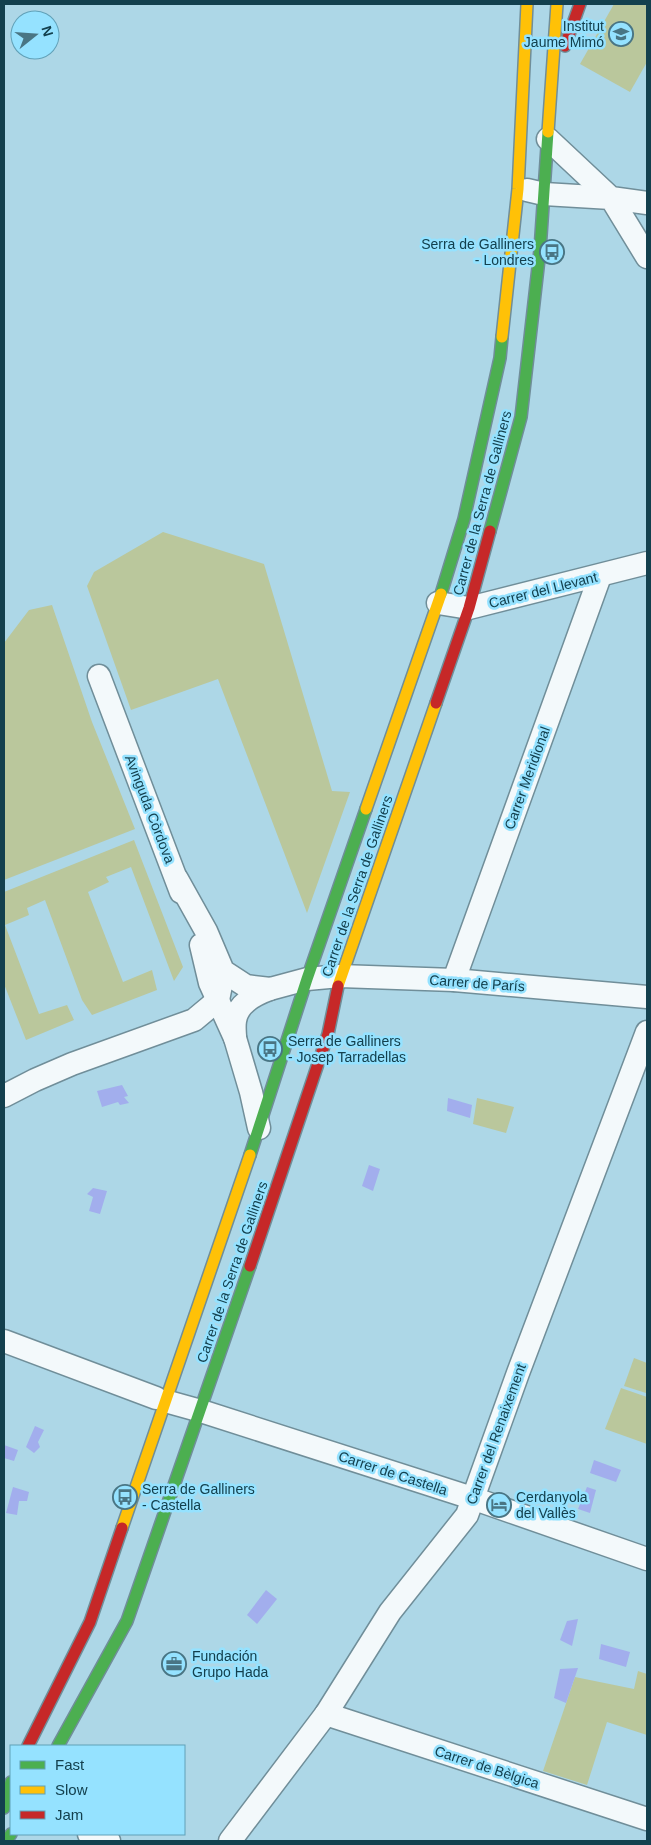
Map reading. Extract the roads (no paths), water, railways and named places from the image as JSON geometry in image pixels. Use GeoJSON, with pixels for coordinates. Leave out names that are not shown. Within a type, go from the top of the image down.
{"type":"FeatureCollection","features":[{"type":"Feature","properties":{"kind":"street","name":"Carrer de la Serra de Galliners"},"geometry":{"type":"LineString","coordinates":[[28,1745],[90,1622],[161,1400],[259,1128],[307,979],[438,602],[464,519],[500,358],[518,189],[527,4]]}},
{"type":"Feature","properties":{"kind":"street"},"geometry":{"type":"LineString","coordinates":[[525,35],[536,17],[539,4]]}},
{"type":"Feature","properties":{"kind":"street","name":"Carrer de la Serra de Galliners"},"geometry":{"type":"LineString","coordinates":[[59,1745],[127,1621],[201,1411],[328,1034],[340,976],[469,608],[521,417],[540,250],[557,4]]}},
{"type":"Feature","properties":{"kind":"street"},"geometry":{"type":"LineString","coordinates":[[552,91],[572,21],[580,4]]}},
{"type":"Feature","properties":{"kind":"street"},"geometry":{"type":"LineString","coordinates":[[548,138],[610,198],[647,257]]}},
{"type":"Feature","properties":{"kind":"street"},"geometry":{"type":"LineString","coordinates":[[518,189],[544,194],[610,198],[647,203]]}},
{"type":"Feature","properties":{"kind":"street","name":"Carrer del Llevant"},"geometry":{"type":"LineString","coordinates":[[438,602],[469,608],[647,563]]}},
{"type":"Feature","properties":{"kind":"street","name":"Carrer Meridional"},"geometry":{"type":"LineString","coordinates":[[454,980],[600,576]]}},
{"type":"Feature","properties":{"kind":"street","name":"Avinguda Còrdova"},"geometry":{"type":"LineString","coordinates":[[99,676],[177,880],[200,944],[210,983],[235,1038],[251,1092],[259,1128]]}},
{"type":"Feature","properties":{"kind":"street"},"geometry":{"type":"LineString","coordinates":[[177,880],[206,931],[224,972],[246,986],[270,989]]}},
{"type":"Feature","properties":{"kind":"street"},"geometry":{"type":"LineString","coordinates":[[4,1096],[72,1064],[184,1024],[218,1000],[224,972]]}},
{"type":"Feature","properties":{"kind":"street","name":"Carrer de París"},"geometry":{"type":"LineString","coordinates":[[270,989],[307,979],[340,976],[454,980],[647,997]]}},
{"type":"Feature","properties":{"kind":"street"},"geometry":{"type":"LineString","coordinates":[[235,1038],[235,1020],[242,1008],[254,995],[270,989]]}},
{"type":"Feature","properties":{"kind":"street"},"geometry":{"type":"LineString","coordinates":[[184,1024],[214,1023],[235,1038]]}},
{"type":"Feature","properties":{"kind":"street","name":"Carrer del Renaixement"},"geometry":{"type":"LineString","coordinates":[[230,1841],[326,1714],[390,1612],[467,1515],[524,1356],[647,1032]]}},
{"type":"Feature","properties":{"kind":"street","name":"Carrer de Castella"},"geometry":{"type":"LineString","coordinates":[[4,1342],[161,1400],[201,1411],[472,1498],[647,1559]]}},
{"type":"Feature","properties":{"kind":"street"},"geometry":{"type":"LineString","coordinates":[[56,1688],[64,1701],[82,1701]]}},
{"type":"Feature","properties":{"kind":"street","name":"Carrer de Bèlgica"},"geometry":{"type":"LineString","coordinates":[[326,1714],[647,1820]]}},
{"type":"Feature","properties":{"kind":"street"},"geometry":{"type":"LineString","coordinates":[[4,1808],[10,1785]]}},
{"type":"Feature","properties":{"kind":"street"},"geometry":{"type":"LineString","coordinates":[[92,1835],[109,1841]]}},
{"type":"Feature","properties":{"kind":"water"},"geometry":{"type":"Polygon","coordinates":[[[122,1085],[128,1096],[124,1097],[129,1103],[120,1105],[118,1102],[102,1107],[97,1091],[122,1085]]]}},
{"type":"Feature","properties":{"kind":"water"},"geometry":{"type":"Polygon","coordinates":[[[448,1098],[472,1105],[470,1118],[447,1111],[448,1098]]]}},
{"type":"Feature","properties":{"kind":"water"},"geometry":{"type":"Polygon","coordinates":[[[369,1165],[380,1169],[373,1191],[362,1186],[369,1165]]]}},
{"type":"Feature","properties":{"kind":"water"},"geometry":{"type":"Polygon","coordinates":[[[93,1188],[107,1191],[100,1214],[89,1211],[93,1197],[87,1194],[93,1188]]]}},
{"type":"Feature","properties":{"kind":"water"},"geometry":{"type":"Polygon","coordinates":[[[35,1426],[44,1430],[38,1442],[40,1447],[34,1453],[26,1447],[35,1426]]]}},
{"type":"Feature","properties":{"kind":"water"},"geometry":{"type":"Polygon","coordinates":[[[4,1445],[18,1450],[14,1461],[4,1458],[4,1445]]]}},
{"type":"Feature","properties":{"kind":"water"},"geometry":{"type":"Polygon","coordinates":[[[594,1460],[621,1470],[616,1482],[590,1473],[594,1460]]]}},
{"type":"Feature","properties":{"kind":"water"},"geometry":{"type":"Polygon","coordinates":[[[13,1487],[29,1492],[27,1501],[19,1501],[17,1515],[6,1513],[13,1487]]]}},
{"type":"Feature","properties":{"kind":"water"},"geometry":{"type":"Polygon","coordinates":[[[587,1487],[596,1490],[590,1513],[578,1509],[587,1487]]]}},
{"type":"Feature","properties":{"kind":"water"},"geometry":{"type":"Polygon","coordinates":[[[266,1590],[277,1599],[257,1624],[247,1615],[266,1590]]]}},
{"type":"Feature","properties":{"kind":"water"},"geometry":{"type":"Polygon","coordinates":[[[578,1619],[572,1646],[560,1640],[567,1621],[578,1619]]]}},
{"type":"Feature","properties":{"kind":"water"},"geometry":{"type":"Polygon","coordinates":[[[601,1644],[630,1652],[626,1667],[599,1659],[601,1644]]]}},
{"type":"Feature","properties":{"kind":"water"},"geometry":{"type":"Polygon","coordinates":[[[578,1668],[566,1703],[554,1698],[560,1669],[578,1668]]]}},
{"type":"Feature","properties":{"kind":"place","name":"Institut Jaume Mimó"},"geometry":{"type":"Point","coordinates":[621,34]}},
{"type":"Feature","properties":{"kind":"place","name":"Serra de Galliners - Londres"},"geometry":{"type":"Point","coordinates":[552,252]}},
{"type":"Feature","properties":{"kind":"place","name":"Serra de Galliners - Josep Tarradellas"},"geometry":{"type":"Point","coordinates":[270,1049]}},
{"type":"Feature","properties":{"kind":"place","name":"Serra de Galliners - Castella"},"geometry":{"type":"Point","coordinates":[125,1497]}},
{"type":"Feature","properties":{"kind":"place","name":"Cerdanyola del Vallès"},"geometry":{"type":"Point","coordinates":[499,1505]}},
{"type":"Feature","properties":{"kind":"place","name":"Fundación Grupo Hada"},"geometry":{"type":"Point","coordinates":[174,1664]}}]}
